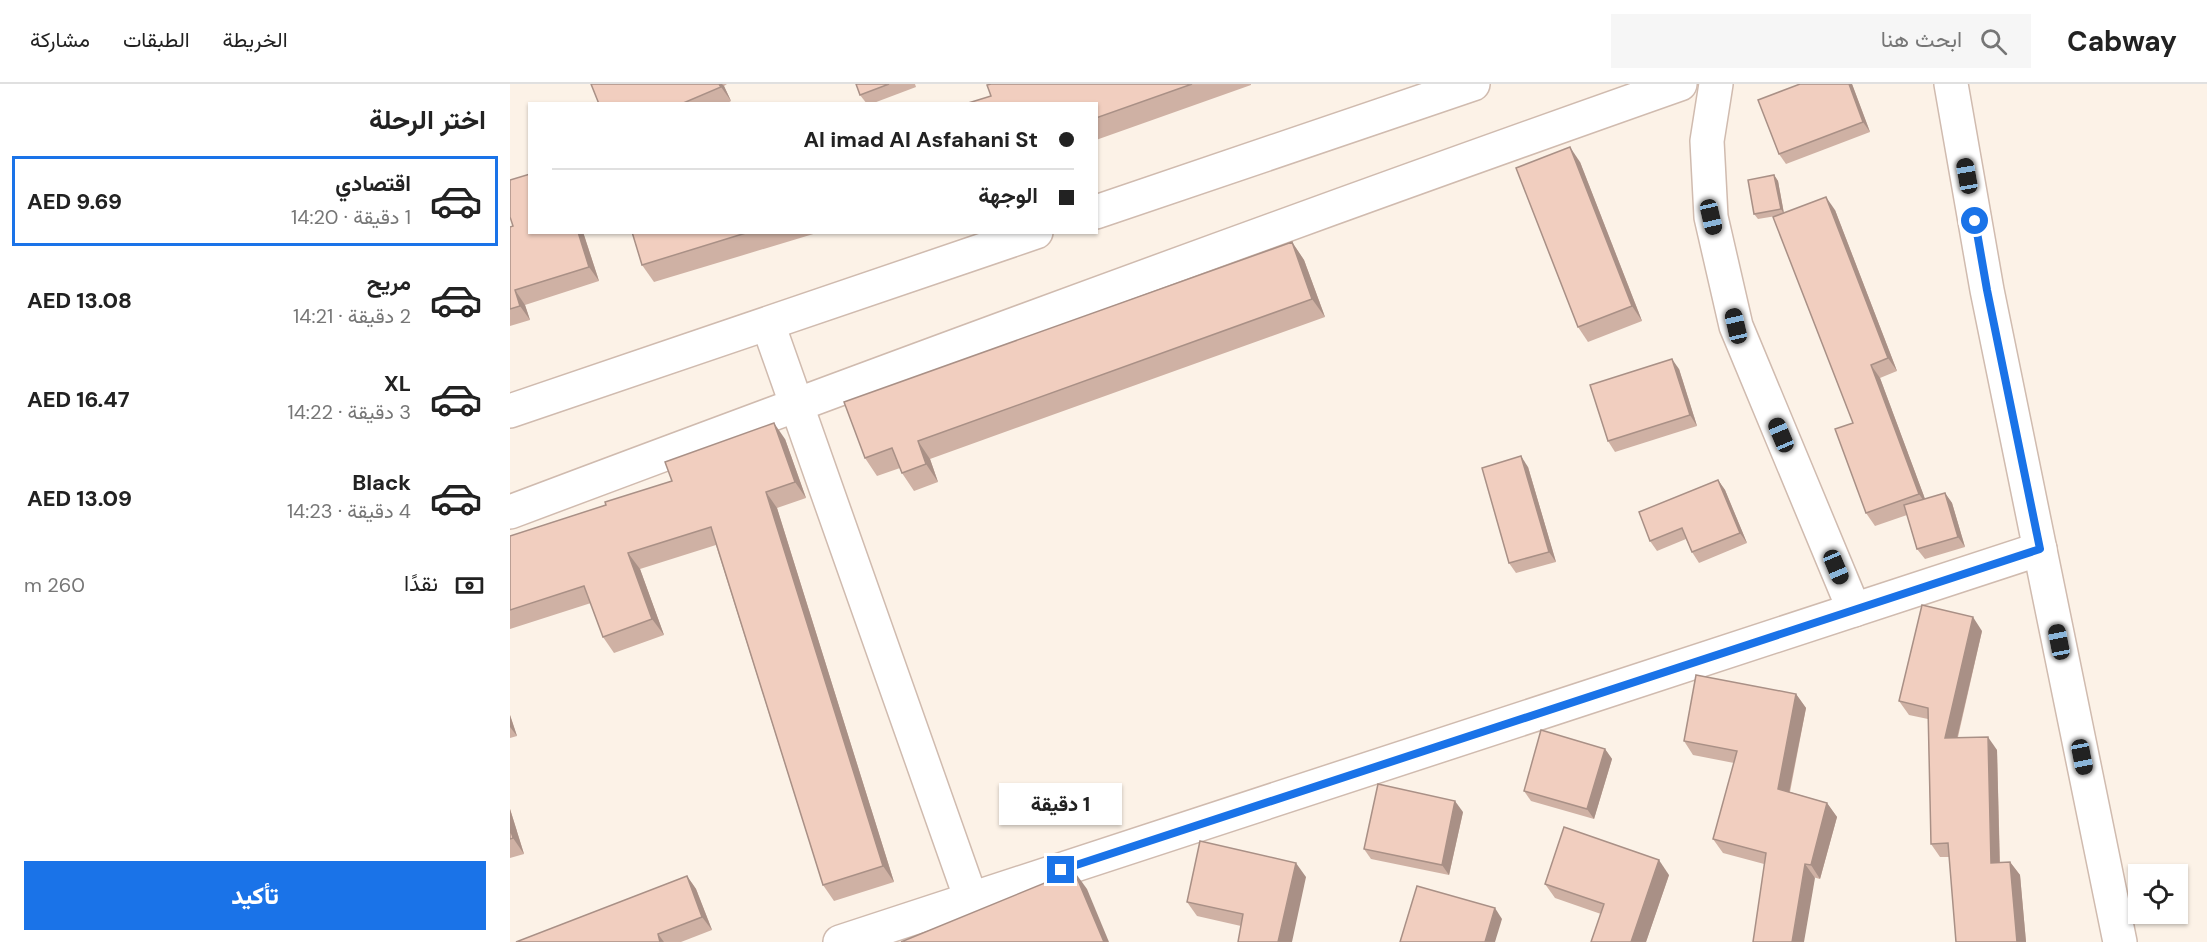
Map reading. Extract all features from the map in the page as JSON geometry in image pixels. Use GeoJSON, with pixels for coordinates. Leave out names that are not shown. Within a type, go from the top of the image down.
{"type":"FeatureCollection","features":[{"type":"Feature","properties":{"kind":"street"},"geometry":{"type":"LineString","coordinates":[[1098,211],[1473,84]]}},
{"type":"Feature","properties":{"kind":"street"},"geometry":{"type":"LineString","coordinates":[[510,512],[796,404],[1424,174],[1680,84]]}},
{"type":"Feature","properties":{"kind":"street"},"geometry":{"type":"LineString","coordinates":[[1716,84],[1707,141],[1711,217],[1736,326],[1854,610]]}},
{"type":"Feature","properties":{"kind":"street"},"geometry":{"type":"LineString","coordinates":[[1951,84],[1987,290],[2120,942]]}},
{"type":"Feature","properties":{"kind":"street"},"geometry":{"type":"LineString","coordinates":[[510,411],[1030,234]]}},
{"type":"Feature","properties":{"kind":"street"},"geometry":{"type":"LineString","coordinates":[[768,324],[971,899]]}},
{"type":"Feature","properties":{"kind":"street"},"geometry":{"type":"LineString","coordinates":[[840,942],[2040,549]]}},
{"type":"Feature","properties":{"kind":"building"},"geometry":{"type":"Polygon","coordinates":[[[591,84],[719,84],[721,87],[686,102],[598,102],[591,84]]]}},
{"type":"Feature","properties":{"kind":"building"},"geometry":{"type":"Polygon","coordinates":[[[856,84],[889,84],[860,95],[856,84]]]}},
{"type":"Feature","properties":{"kind":"building"},"geometry":{"type":"Polygon","coordinates":[[[1192,84],[1098,117],[1098,102],[972,102],[991,96],[987,85],[1192,84]]]}},
{"type":"Feature","properties":{"kind":"building"},"geometry":{"type":"Polygon","coordinates":[[[1800,84],[1849,84],[1863,122],[1779,154],[1758,100],[1800,84]]]}},
{"type":"Feature","properties":{"kind":"building"},"geometry":{"type":"Polygon","coordinates":[[[1570,147],[1632,306],[1578,327],[1516,168],[1570,147]]]}},
{"type":"Feature","properties":{"kind":"building"},"geometry":{"type":"Polygon","coordinates":[[[528,175],[528,234],[579,234],[589,267],[515,290],[520,306],[510,309],[510,227],[513,226],[510,217],[510,180],[528,175]]]}},
{"type":"Feature","properties":{"kind":"building"},"geometry":{"type":"Polygon","coordinates":[[[1774,175],[1781,209],[1754,214],[1748,180],[1774,175]]]}},
{"type":"Feature","properties":{"kind":"building"},"geometry":{"type":"Polygon","coordinates":[[[1826,197],[1888,358],[1871,365],[1919,494],[1866,513],[1835,429],[1853,423],[1773,217],[1826,197]]]}},
{"type":"Feature","properties":{"kind":"building"},"geometry":{"type":"Polygon","coordinates":[[[633,234],[743,234],[642,265],[633,234]]]}},
{"type":"Feature","properties":{"kind":"building"},"geometry":{"type":"Polygon","coordinates":[[[1292,242],[1312,299],[918,441],[926,464],[902,473],[892,448],[865,458],[844,402],[1292,242]]]}},
{"type":"Feature","properties":{"kind":"building"},"geometry":{"type":"Polygon","coordinates":[[[1672,359],[1690,415],[1608,441],[1590,385],[1672,359]]]}},
{"type":"Feature","properties":{"kind":"building"},"geometry":{"type":"Polygon","coordinates":[[[774,423],[795,482],[766,492],[883,866],[823,885],[711,527],[628,553],[652,619],[603,637],[584,586],[510,610],[510,536],[672,481],[665,462],[774,423]]]}},
{"type":"Feature","properties":{"kind":"building"},"geometry":{"type":"Polygon","coordinates":[[[1521,456],[1549,552],[1509,563],[1482,468],[1521,456]]]}},
{"type":"Feature","properties":{"kind":"building"},"geometry":{"type":"Polygon","coordinates":[[[1718,480],[1740,533],[1692,552],[1682,528],[1650,541],[1639,512],[1718,480]]]}},
{"type":"Feature","properties":{"kind":"building"},"geometry":{"type":"Polygon","coordinates":[[[1945,493],[1958,537],[1917,549],[1904,505],[1945,493]]]}},
{"type":"Feature","properties":{"kind":"building"},"geometry":{"type":"Polygon","coordinates":[[[1922,605],[1973,617],[1945,738],[1988,737],[1991,863],[2010,862],[2017,942],[1956,942],[1948,843],[1931,844],[1928,708],[1899,701],[1922,605]]]}},
{"type":"Feature","properties":{"kind":"building"},"geometry":{"type":"Polygon","coordinates":[[[1696,675],[1796,694],[1778,789],[1827,803],[1811,865],[1805,864],[1792,942],[1753,942],[1766,853],[1713,839],[1737,751],[1684,741],[1696,675]]]}},
{"type":"Feature","properties":{"kind":"building"},"geometry":{"type":"Polygon","coordinates":[[[1541,730],[1605,749],[1587,809],[1524,791],[1541,730]]]}},
{"type":"Feature","properties":{"kind":"building"},"geometry":{"type":"Polygon","coordinates":[[[1378,784],[1455,801],[1442,865],[1364,849],[1378,784]]]}},
{"type":"Feature","properties":{"kind":"building"},"geometry":{"type":"Polygon","coordinates":[[[1564,827],[1659,860],[1631,942],[1591,942],[1604,904],[1545,884],[1564,827]]]}},
{"type":"Feature","properties":{"kind":"building"},"geometry":{"type":"Polygon","coordinates":[[[1200,841],[1296,863],[1278,942],[1238,942],[1243,914],[1187,902],[1200,841]]]}},
{"type":"Feature","properties":{"kind":"building"},"geometry":{"type":"Polygon","coordinates":[[[1074,871],[1104,942],[901,942],[1074,871]]]}},
{"type":"Feature","properties":{"kind":"building"},"geometry":{"type":"Polygon","coordinates":[[[687,876],[702,917],[658,934],[660,942],[516,942],[687,876]]]}},
{"type":"Feature","properties":{"kind":"building"},"geometry":{"type":"Polygon","coordinates":[[[1417,886],[1495,908],[1485,942],[1400,942],[1417,886]]]}},
{"type":"Feature","properties":{"kind":"route"},"geometry":{"type":"LineString","coordinates":[[1061,870],[2040,549],[1975,221]]}}]}
